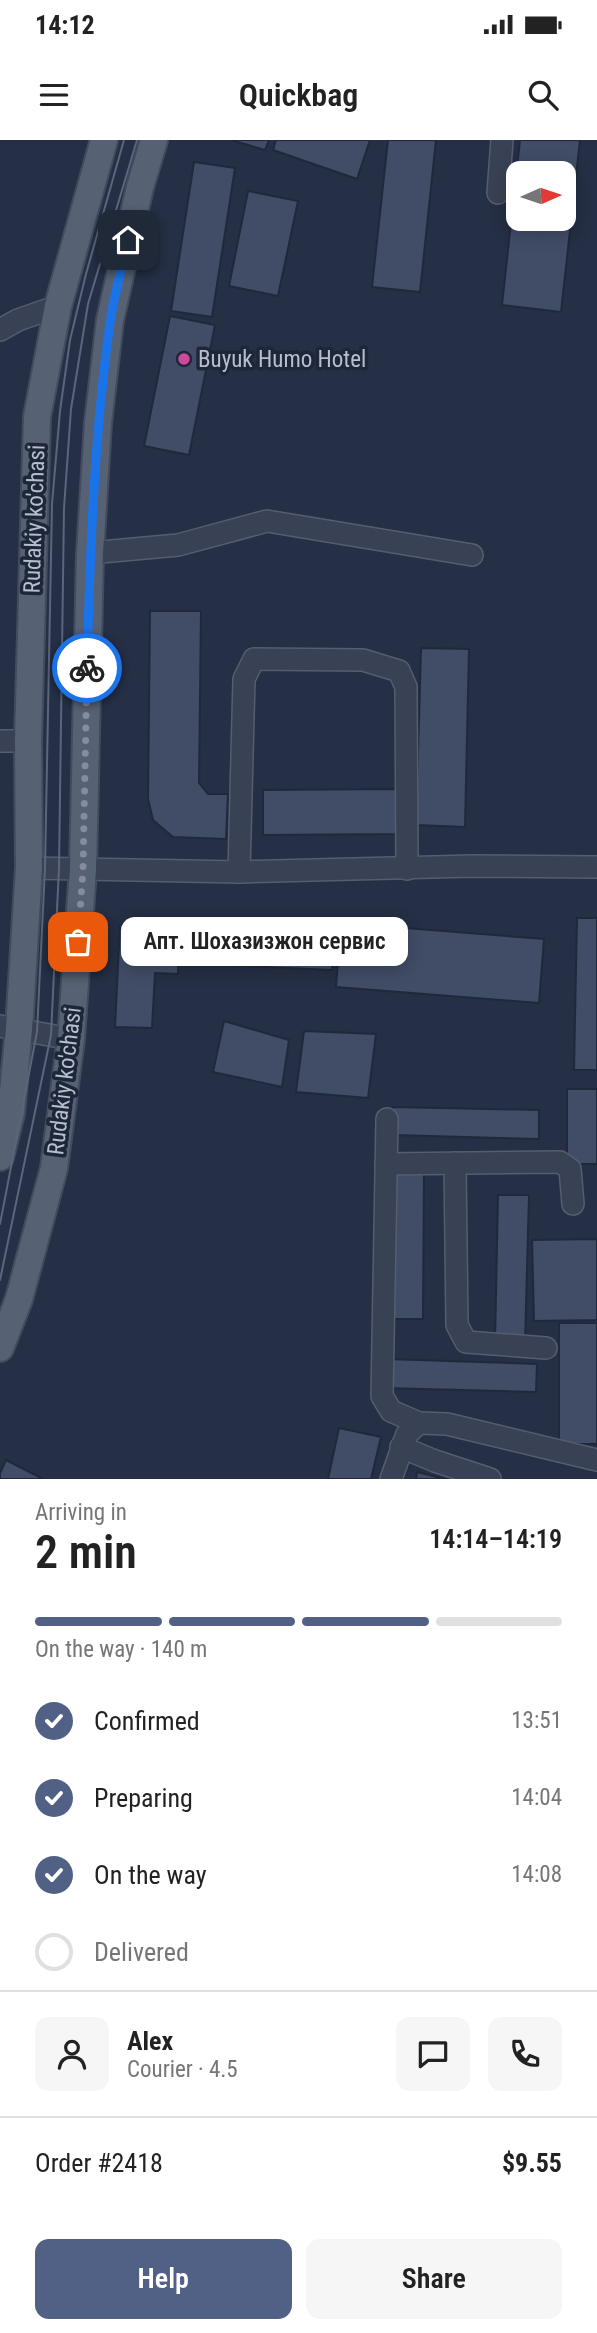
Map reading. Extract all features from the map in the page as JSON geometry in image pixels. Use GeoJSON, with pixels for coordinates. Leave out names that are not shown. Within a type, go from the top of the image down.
{"type":"FeatureCollection","features":[{"type":"Feature","properties":{"kind":"main road","name":"Rudakiy ko'chasi"},"geometry":{"type":"LineString","coordinates":[[0,1157],[11,1113],[10,1028],[29,868],[28,741],[37,417],[58,306],[104,140]]}},
{"type":"Feature","properties":{"kind":"main road","name":"Rudakiy ko'chasi"},"geometry":{"type":"LineString","coordinates":[[0,1348],[19,1299],[54,1168],[71,1040],[83,869],[90,553],[98,424],[110,320],[140,187],[154,140]]}},
{"type":"Feature","properties":{"kind":"street"},"geometry":{"type":"LineString","coordinates":[[498,193],[502,140]]}},
{"type":"Feature","properties":{"kind":"street"},"geometry":{"type":"LineString","coordinates":[[0,330],[18,320],[58,306]]}},
{"type":"Feature","properties":{"kind":"street"},"geometry":{"type":"LineString","coordinates":[[90,553],[178,545],[267,521],[472,555]]}},
{"type":"Feature","properties":{"kind":"street"},"geometry":{"type":"LineString","coordinates":[[239,872],[244,679],[254,659],[363,660],[399,671],[406,687],[407,869]]}},
{"type":"Feature","properties":{"kind":"street"},"geometry":{"type":"LineString","coordinates":[[0,741],[28,741]]}},
{"type":"Feature","properties":{"kind":"street"},"geometry":{"type":"LineString","coordinates":[[29,868],[239,872],[472,866],[597,867]]}},
{"type":"Feature","properties":{"kind":"street"},"geometry":{"type":"LineString","coordinates":[[10,1028],[71,1040]]}},
{"type":"Feature","properties":{"kind":"street"},"geometry":{"type":"LineString","coordinates":[[387,1119],[382,1396],[391,1411],[419,1423],[447,1424],[597,1460]]}},
{"type":"Feature","properties":{"kind":"street"},"geometry":{"type":"LineString","coordinates":[[386,1164],[560,1162],[570,1169],[573,1204]]}},
{"type":"Feature","properties":{"kind":"street"},"geometry":{"type":"LineString","coordinates":[[455,1163],[457,1325],[467,1342],[546,1348]]}},
{"type":"Feature","properties":{"kind":"street"},"geometry":{"type":"LineString","coordinates":[[391,1479],[407,1434],[419,1423]]}},
{"type":"Feature","properties":{"kind":"street"},"geometry":{"type":"LineString","coordinates":[[401,1447],[490,1479]]}},
{"type":"Feature","properties":{"kind":"building"},"geometry":{"type":"Polygon","coordinates":[[[231,140],[269,140],[265,150],[231,140]]]}},
{"type":"Feature","properties":{"kind":"building"},"geometry":{"type":"Polygon","coordinates":[[[276,140],[370,140],[357,179],[273,150],[276,140]]]}},
{"type":"Feature","properties":{"kind":"building"},"geometry":{"type":"Polygon","coordinates":[[[388,140],[436,140],[420,292],[372,287],[388,140]]]}},
{"type":"Feature","properties":{"kind":"building"},"geometry":{"type":"Polygon","coordinates":[[[520,140],[580,140],[576,176],[576,161],[518,161],[520,140]]]}},
{"type":"Feature","properties":{"kind":"building"},"geometry":{"type":"Polygon","coordinates":[[[194,162],[235,168],[212,317],[171,311],[194,162]]]}},
{"type":"Feature","properties":{"kind":"building"},"geometry":{"type":"Polygon","coordinates":[[[248,191],[298,201],[278,296],[229,286],[248,191]]]}},
{"type":"Feature","properties":{"kind":"building"},"geometry":{"type":"Polygon","coordinates":[[[510,231],[570,231],[561,312],[502,305],[510,231]]]}},
{"type":"Feature","properties":{"kind":"building"},"geometry":{"type":"Polygon","coordinates":[[[170,316],[215,325],[189,455],[144,446],[170,316]]]}},
{"type":"Feature","properties":{"kind":"building"},"geometry":{"type":"Polygon","coordinates":[[[150,611],[201,611],[199,783],[208,794],[228,794],[226,839],[173,837],[153,820],[148,799],[150,611]]]}},
{"type":"Feature","properties":{"kind":"building"},"geometry":{"type":"Polygon","coordinates":[[[421,648],[469,649],[465,827],[416,825],[421,648]]]}},
{"type":"Feature","properties":{"kind":"building"},"geometry":{"type":"Polygon","coordinates":[[[397,789],[398,834],[263,835],[263,790],[397,789]]]}},
{"type":"Feature","properties":{"kind":"building"},"geometry":{"type":"Polygon","coordinates":[[[577,918],[597,918],[597,1070],[574,1070],[577,918]]]}},
{"type":"Feature","properties":{"kind":"building"},"geometry":{"type":"Polygon","coordinates":[[[225,919],[334,924],[332,970],[223,965],[225,919]]]}},
{"type":"Feature","properties":{"kind":"building"},"geometry":{"type":"Polygon","coordinates":[[[341,923],[544,939],[539,1003],[336,987],[341,923]]]}},
{"type":"Feature","properties":{"kind":"building"},"geometry":{"type":"Polygon","coordinates":[[[120,925],[180,928],[178,974],[155,973],[152,1028],[115,1027],[120,925]]]}},
{"type":"Feature","properties":{"kind":"building"},"geometry":{"type":"Polygon","coordinates":[[[224,1021],[289,1040],[282,1087],[213,1072],[224,1021]]]}},
{"type":"Feature","properties":{"kind":"building"},"geometry":{"type":"Polygon","coordinates":[[[304,1031],[376,1034],[368,1098],[296,1092],[304,1031]]]}},
{"type":"Feature","properties":{"kind":"building"},"geometry":{"type":"Polygon","coordinates":[[[567,1089],[597,1089],[597,1164],[567,1164],[567,1089]]]}},
{"type":"Feature","properties":{"kind":"building"},"geometry":{"type":"Polygon","coordinates":[[[393,1107],[539,1110],[539,1139],[393,1135],[393,1107]]]}},
{"type":"Feature","properties":{"kind":"building"},"geometry":{"type":"Polygon","coordinates":[[[393,1172],[424,1172],[423,1319],[393,1319],[393,1172]]]}},
{"type":"Feature","properties":{"kind":"building"},"geometry":{"type":"Polygon","coordinates":[[[498,1195],[529,1195],[525,1343],[495,1342],[498,1195]]]}},
{"type":"Feature","properties":{"kind":"building"},"geometry":{"type":"Polygon","coordinates":[[[597,1239],[597,1320],[534,1321],[532,1240],[597,1239]]]}},
{"type":"Feature","properties":{"kind":"building"},"geometry":{"type":"Polygon","coordinates":[[[559,1323],[597,1323],[597,1444],[559,1444],[559,1323]]]}},
{"type":"Feature","properties":{"kind":"building"},"geometry":{"type":"Polygon","coordinates":[[[386,1359],[537,1364],[536,1392],[385,1388],[386,1359]]]}},
{"type":"Feature","properties":{"kind":"building"},"geometry":{"type":"Polygon","coordinates":[[[339,1428],[381,1437],[371,1479],[328,1479],[339,1428]]]}},
{"type":"Feature","properties":{"kind":"building"},"geometry":{"type":"Polygon","coordinates":[[[6,1460],[43,1479],[0,1479],[6,1460]]]}},
{"type":"Feature","properties":{"kind":"building"},"geometry":{"type":"Polygon","coordinates":[[[417,1472],[445,1479],[416,1479],[417,1472]]]}},
{"type":"Feature","properties":{"kind":"tram line"},"geometry":{"type":"LineString","coordinates":[[0,1224],[37,1032],[45,868],[52,504],[60,411],[70,340],[124,140]]}},
{"type":"Feature","properties":{"kind":"tram line"},"geometry":{"type":"LineString","coordinates":[[0,1280],[51,1035],[59,868],[64,508],[71,409],[88,304],[137,140]]}},
{"type":"Feature","properties":{"kind":"way so far"},"geometry":{"type":"LineString","coordinates":[[78,942],[83,869],[87,668]]}},
{"type":"Feature","properties":{"kind":"place","name":"Buyuk Humo Hotel"},"geometry":{"type":"Point","coordinates":[184,359]}},
{"type":"Feature","properties":{"kind":"place","name":"Апт. Шохазизжон сервис"},"geometry":{"type":"Point","coordinates":[78,942]}},
{"type":"Feature","properties":{"kind":"route"},"geometry":{"type":"LineString","coordinates":[[87,668],[90,553],[98,424],[110,320],[128,240]]}}]}
